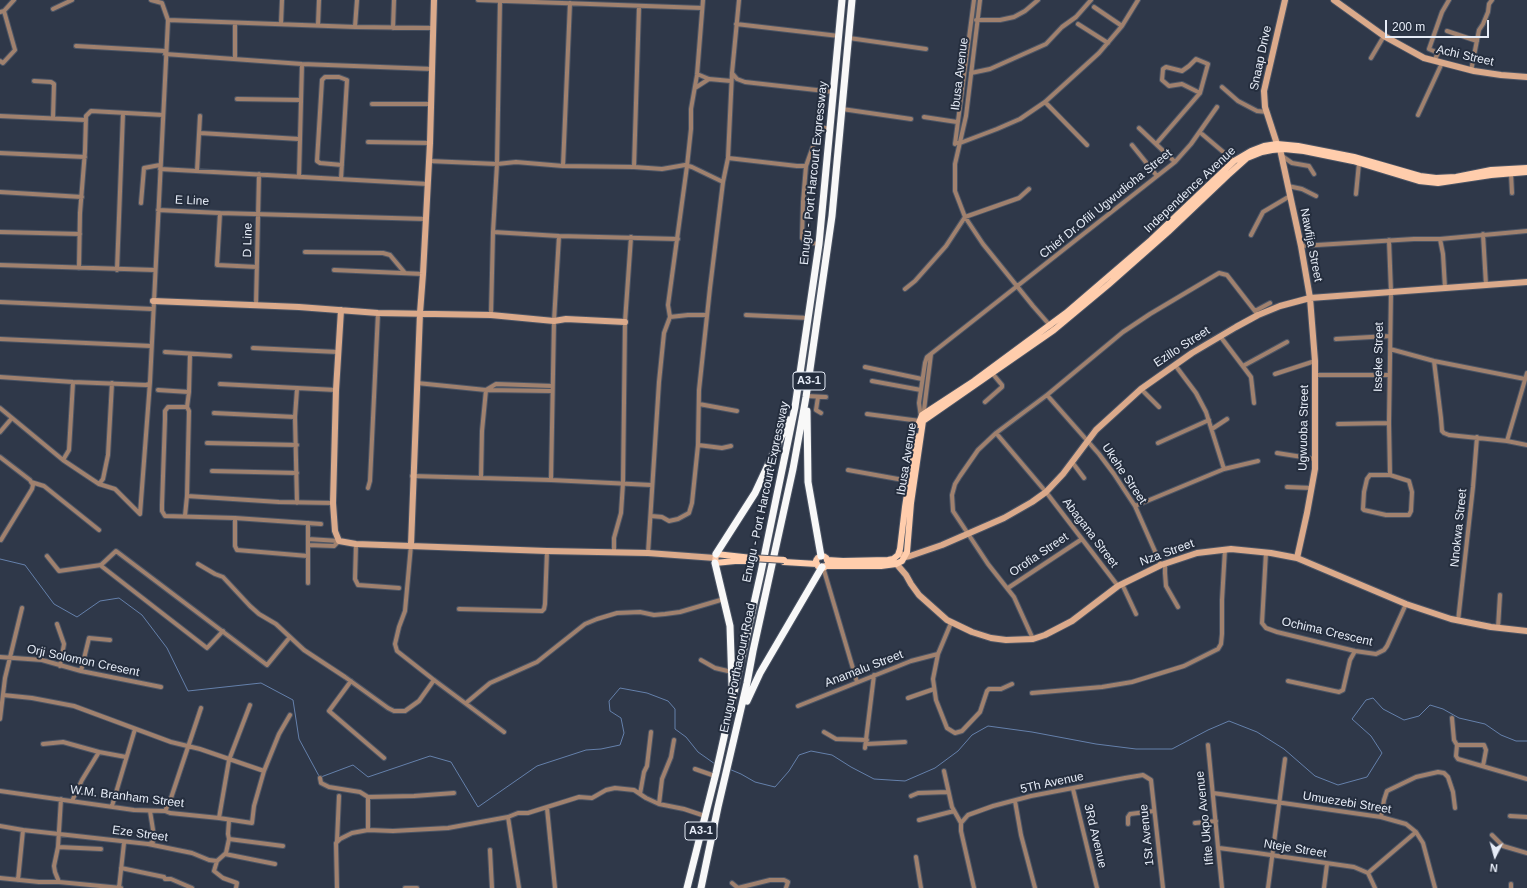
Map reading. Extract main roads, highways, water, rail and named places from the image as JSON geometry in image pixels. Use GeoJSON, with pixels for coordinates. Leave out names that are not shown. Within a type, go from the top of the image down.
{"type":"FeatureCollection","features":[{"type":"Feature","properties":{"kind":"highway","name":"Enugu - Port Harcourt Expressway"},"geometry":{"type":"LineString","coordinates":[[687,888],[721,753],[771,527],[795,407],[819,244],[842,0]]}},
{"type":"Feature","properties":{"kind":"highway","name":"Enugu Porthacourt Road"},"geometry":{"type":"LineString","coordinates":[[701,888],[715,819],[740,718],[793,469],[806,396],[826,262],[852,0]]}},
{"type":"Feature","properties":{"kind":"highway"},"geometry":{"type":"LineString","coordinates":[[740,718],[760,673],[822,563],[808,482],[806,396]]}},
{"type":"Feature","properties":{"kind":"highway"},"geometry":{"type":"LineString","coordinates":[[733,696],[730,626],[715,558],[755,493],[795,407]]}},
{"type":"Feature","properties":{"kind":"main road","name":"Independence Avenue"},"geometry":{"type":"LineString","coordinates":[[1052,327],[1066,313],[1146,245],[1234,161],[1250,151],[1264,146],[1317,149],[1430,180],[1442,178],[1456,179],[1527,168]]}},
{"type":"Feature","properties":{"kind":"main road","name":"Independence Avenue"},"geometry":{"type":"LineString","coordinates":[[922,419],[998,366],[1108,285],[1168,232],[1242,162],[1262,152],[1278,147]]}},
{"type":"Feature","properties":{"kind":"main road","name":"Independence Avenue"},"geometry":{"type":"LineString","coordinates":[[1491,173],[1527,172]]}},
{"type":"Feature","properties":{"kind":"main road","name":"Independence Avenue"},"geometry":{"type":"LineString","coordinates":[[922,419],[992,373],[998,366]]}},
{"type":"Feature","properties":{"kind":"main road","name":"Ibusa Avenue"},"geometry":{"type":"LineString","coordinates":[[899,558],[909,481],[922,419]]}},
{"type":"Feature","properties":{"kind":"main road","name":"Ibusa Avenue"},"geometry":{"type":"LineString","coordinates":[[899,558],[908,544],[911,503],[922,419]]}},
{"type":"Feature","properties":{"kind":"main road","name":"Ezillo Street"},"geometry":{"type":"LineString","coordinates":[[715,558],[822,563],[899,558]]}},
{"type":"Feature","properties":{"kind":"main road","name":"Ezillo Street"},"geometry":{"type":"LineString","coordinates":[[715,558],[735,561],[752,560]]}},
{"type":"Feature","properties":{"kind":"waterway"},"geometry":{"type":"LineString","coordinates":[[0,559],[25,565],[54,604],[77,617],[100,601],[119,598],[142,615],[167,648],[188,691],[261,683],[293,700],[299,739],[319,776]]}},
{"type":"Feature","properties":{"kind":"waterway"},"geometry":{"type":"LineString","coordinates":[[321,777],[353,765],[368,777],[430,756],[451,762],[478,807],[537,766],[586,750],[620,745],[624,733],[621,718],[610,711],[609,701],[620,688],[647,693],[668,701],[675,709],[675,729],[686,737],[698,752],[715,764]]}},
{"type":"Feature","properties":{"kind":"waterway"},"geometry":{"type":"LineString","coordinates":[[729,769],[755,782],[775,787],[789,771],[799,755],[811,751],[832,755],[874,779],[905,781],[935,768],[958,751],[972,735],[988,726],[1032,732],[1096,744],[1136,749],[1172,749],[1229,721],[1257,732],[1284,749],[1315,776],[1338,785],[1367,777],[1382,753],[1371,736],[1352,719],[1366,700],[1373,698],[1383,709],[1404,720],[1419,716],[1430,705],[1443,709],[1459,718],[1485,724],[1501,735],[1516,741],[1527,741]]}}]}
